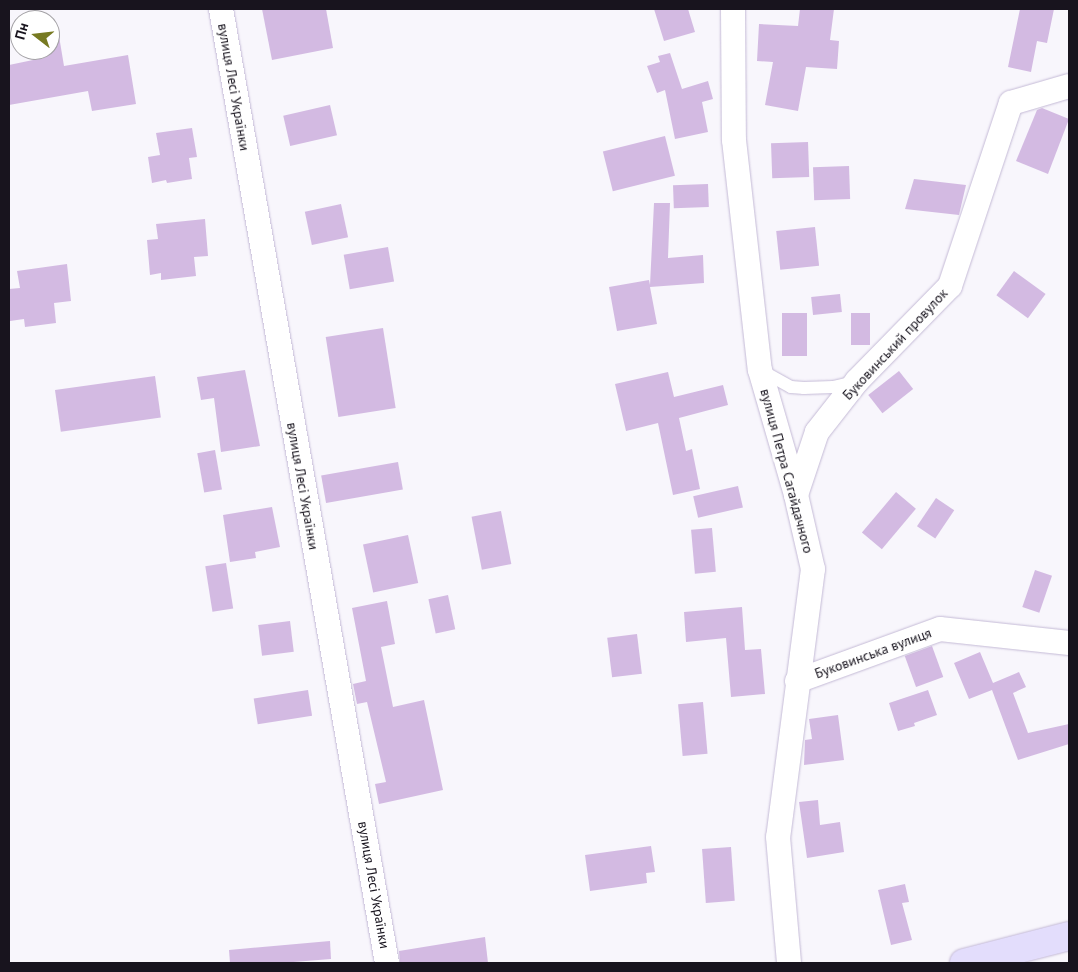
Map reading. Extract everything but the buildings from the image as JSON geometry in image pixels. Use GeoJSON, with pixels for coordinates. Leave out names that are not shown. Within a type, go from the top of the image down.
{"type":"FeatureCollection","features":[{"type":"Feature","properties":{"kind":"main road"},"geometry":{"type":"LineString","coordinates":[[964,963],[1069,936]]}},
{"type":"Feature","properties":{"kind":"street","name":"вулиця Лесі Українки"},"geometry":{"type":"LineString","coordinates":[[220,9],[387,963]]}},
{"type":"Feature","properties":{"kind":"street","name":"вулиця Петра Сагайдачного"},"geometry":{"type":"LineString","coordinates":[[733,9],[734,140],[760,370],[796,494],[813,569],[778,837],[789,963]]}},
{"type":"Feature","properties":{"kind":"street","name":"Буковинський провулок"},"geometry":{"type":"LineString","coordinates":[[796,494],[817,432],[857,381],[950,286],[1011,103],[1069,86]]}},
{"type":"Feature","properties":{"kind":"street","name":"Буковинська вулиця"},"geometry":{"type":"LineString","coordinates":[[797,681],[940,628],[1069,643]]}},
{"type":"Feature","properties":{"kind":"lane"},"geometry":{"type":"LineString","coordinates":[[760,370],[775,380],[791,386],[804,388],[833,387],[857,381]]}}]}
